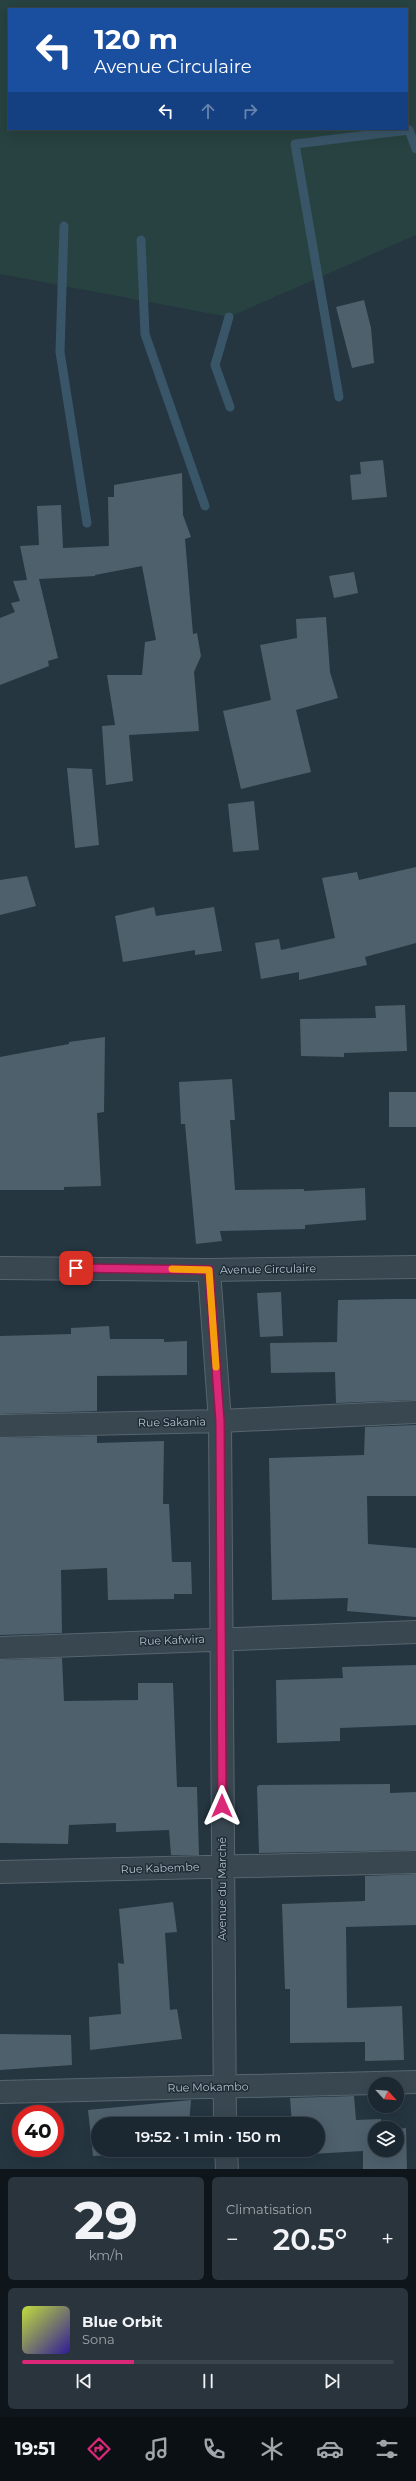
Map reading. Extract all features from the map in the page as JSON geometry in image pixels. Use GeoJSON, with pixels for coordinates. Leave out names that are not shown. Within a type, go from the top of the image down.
{"type":"FeatureCollection","features":[{"type":"Feature","properties":{"kind":"street","name":"Avenue Circulaire"},"geometry":{"type":"LineString","coordinates":[[0,1268],[209,1270],[416,1267]]}},
{"type":"Feature","properties":{"kind":"street","name":"Avenue du Marché"},"geometry":{"type":"LineString","coordinates":[[209,1270],[220,1421],[220,1638],[225,2117]]}},
{"type":"Feature","properties":{"kind":"street","name":"Rue Sakania"},"geometry":{"type":"LineString","coordinates":[[0,1426],[220,1421],[416,1412]]}},
{"type":"Feature","properties":{"kind":"street","name":"Rue Kafwira"},"geometry":{"type":"LineString","coordinates":[[0,1648],[220,1638],[416,1632]]}},
{"type":"Feature","properties":{"kind":"street","name":"Rue Kabembe"},"geometry":{"type":"LineString","coordinates":[[0,1872],[416,1862]]}},
{"type":"Feature","properties":{"kind":"street","name":"Rue Mokambo"},"geometry":{"type":"LineString","coordinates":[[0,2092],[416,2082]]}},
{"type":"Feature","properties":{"kind":"street"},"geometry":{"type":"LineString","coordinates":[[226,2157],[227,2169]]}},
{"type":"Feature","properties":{"kind":"green space"},"geometry":{"type":"Polygon","coordinates":[[[0,0],[416,0],[416,235],[229,317],[0,274],[0,0]]]}},
{"type":"Feature","properties":{"kind":"building"},"geometry":{"type":"Polygon","coordinates":[[[364,300],[371,328],[374,363],[352,368],[336,307],[364,300]]]}},
{"type":"Feature","properties":{"kind":"building"},"geometry":{"type":"Polygon","coordinates":[[[383,460],[387,497],[352,500],[350,475],[361,474],[360,462],[383,460]]]}},
{"type":"Feature","properties":{"kind":"building"},"geometry":{"type":"Polygon","coordinates":[[[182,473],[183,515],[191,537],[185,539],[193,634],[197,633],[201,656],[194,672],[199,731],[129,735],[133,781],[106,785],[102,726],[115,725],[107,675],[142,675],[145,642],[156,640],[142,566],[95,576],[39,579],[58,658],[48,661],[49,666],[0,685],[0,618],[15,612],[11,603],[20,601],[13,581],[27,580],[20,546],[39,545],[37,506],[61,505],[63,548],[109,546],[108,497],[114,497],[114,485],[182,473]]]}},
{"type":"Feature","properties":{"kind":"building"},"geometry":{"type":"Polygon","coordinates":[[[354,572],[358,593],[334,598],[329,576],[354,572]]]}},
{"type":"Feature","properties":{"kind":"building"},"geometry":{"type":"Polygon","coordinates":[[[326,617],[330,672],[338,698],[296,710],[311,772],[241,789],[223,711],[271,700],[260,645],[297,638],[296,619],[326,617]]]}},
{"type":"Feature","properties":{"kind":"building"},"geometry":{"type":"Polygon","coordinates":[[[67,768],[92,769],[99,845],[75,848],[67,768]]]}},
{"type":"Feature","properties":{"kind":"building"},"geometry":{"type":"Polygon","coordinates":[[[254,801],[259,850],[233,852],[228,804],[254,801]]]}},
{"type":"Feature","properties":{"kind":"building"},"geometry":{"type":"Polygon","coordinates":[[[416,867],[416,943],[365,957],[367,965],[299,980],[299,972],[261,979],[255,943],[279,939],[281,950],[335,938],[322,878],[357,872],[359,880],[416,867]]]}},
{"type":"Feature","properties":{"kind":"building"},"geometry":{"type":"Polygon","coordinates":[[[27,876],[36,906],[0,915],[0,880],[27,876]]]}},
{"type":"Feature","properties":{"kind":"building"},"geometry":{"type":"Polygon","coordinates":[[[154,907],[156,916],[214,907],[222,951],[195,955],[195,950],[123,962],[115,916],[154,907]]]}},
{"type":"Feature","properties":{"kind":"building"},"geometry":{"type":"Polygon","coordinates":[[[405,1005],[407,1051],[344,1053],[344,1057],[301,1056],[300,1019],[376,1018],[375,1006],[405,1005]]]}},
{"type":"Feature","properties":{"kind":"building"},"geometry":{"type":"Polygon","coordinates":[[[105,1037],[104,1112],[97,1113],[101,1186],[64,1187],[64,1190],[0,1190],[0,1057],[69,1044],[69,1042],[105,1037]]]}},
{"type":"Feature","properties":{"kind":"building"},"geometry":{"type":"Polygon","coordinates":[[[232,1079],[235,1120],[230,1120],[235,1190],[304,1189],[304,1191],[365,1188],[366,1220],[305,1225],[305,1229],[220,1231],[222,1241],[196,1244],[185,1124],[181,1124],[179,1082],[232,1079]]]}},
{"type":"Feature","properties":{"kind":"building"},"geometry":{"type":"Polygon","coordinates":[[[389,1092],[416,1092],[416,1127],[389,1127],[389,1092]]]}},
{"type":"Feature","properties":{"kind":"building"},"geometry":{"type":"Polygon","coordinates":[[[281,1292],[283,1336],[260,1337],[257,1293],[281,1292]]]}},
{"type":"Feature","properties":{"kind":"building"},"geometry":{"type":"Polygon","coordinates":[[[416,1299],[416,1400],[336,1403],[335,1372],[271,1373],[270,1343],[337,1342],[338,1300],[416,1299]]]}},
{"type":"Feature","properties":{"kind":"building"},"geometry":{"type":"Polygon","coordinates":[[[109,1326],[110,1339],[164,1339],[164,1342],[187,1341],[187,1375],[97,1376],[97,1411],[0,1414],[0,1336],[71,1334],[71,1328],[109,1326]]]}},
{"type":"Feature","properties":{"kind":"building"},"geometry":{"type":"Polygon","coordinates":[[[416,1425],[416,1496],[367,1496],[368,1544],[416,1548],[416,1617],[347,1611],[348,1598],[272,1600],[269,1458],[364,1455],[365,1427],[416,1425]]]}},
{"type":"Feature","properties":{"kind":"building"},"geometry":{"type":"Polygon","coordinates":[[[97,1436],[97,1443],[164,1441],[163,1504],[169,1504],[172,1562],[191,1562],[192,1594],[174,1594],[174,1599],[108,1600],[107,1568],[61,1570],[62,1633],[0,1635],[0,1438],[97,1436]]]}},
{"type":"Feature","properties":{"kind":"building"},"geometry":{"type":"Polygon","coordinates":[[[62,1658],[64,1701],[138,1700],[138,1683],[173,1683],[177,1787],[197,1787],[199,1855],[171,1855],[169,1830],[116,1832],[116,1823],[69,1825],[68,1844],[0,1843],[0,1660],[62,1658]]]}},
{"type":"Feature","properties":{"kind":"building"},"geometry":{"type":"Polygon","coordinates":[[[416,1665],[416,1725],[340,1728],[340,1741],[277,1743],[276,1680],[343,1678],[342,1667],[416,1665]]]}},
{"type":"Feature","properties":{"kind":"building"},"geometry":{"type":"Polygon","coordinates":[[[390,1784],[390,1793],[416,1792],[416,1850],[259,1853],[257,1787],[259,1785],[390,1784]]]}},
{"type":"Feature","properties":{"kind":"building"},"geometry":{"type":"Polygon","coordinates":[[[416,1874],[416,1925],[346,1927],[347,2008],[402,2006],[404,2060],[365,2061],[365,2042],[290,2043],[290,1989],[285,1989],[282,1904],[365,1901],[365,1876],[416,1874]]]}},
{"type":"Feature","properties":{"kind":"building"},"geometry":{"type":"Polygon","coordinates":[[[173,1902],[177,1932],[165,1933],[170,2010],[177,2009],[182,2039],[90,2050],[89,2017],[121,2014],[118,1963],[124,1964],[119,1909],[173,1902]]]}},
{"type":"Feature","properties":{"kind":"building"},"geometry":{"type":"Polygon","coordinates":[[[0,2034],[71,2035],[72,2065],[0,2070],[0,2034]]]}},
{"type":"Feature","properties":{"kind":"building"},"geometry":{"type":"Polygon","coordinates":[[[354,2096],[356,2120],[381,2119],[381,2121],[368,2121],[368,2157],[404,2157],[404,2128],[406,2128],[407,2169],[363,2169],[363,2151],[325,2153],[325,2117],[291,2117],[290,2098],[354,2096]]]}},
{"type":"Feature","properties":{"kind":"building"},"geometry":{"type":"Polygon","coordinates":[[[191,2100],[190,2117],[91,2117],[91,2138],[88,2110],[191,2100]]]}},
{"type":"Feature","properties":{"kind":"waterway"},"geometry":{"type":"LineString","coordinates":[[339,397],[295,144],[409,130],[416,149]]}},
{"type":"Feature","properties":{"kind":"waterway"},"geometry":{"type":"LineString","coordinates":[[64,226],[60,352],[87,523]]}},
{"type":"Feature","properties":{"kind":"waterway"},"geometry":{"type":"LineString","coordinates":[[141,240],[145,334],[205,506]]}},
{"type":"Feature","properties":{"kind":"waterway"},"geometry":{"type":"LineString","coordinates":[[229,317],[215,365],[230,407]]}},
{"type":"Feature","properties":{"kind":"slow traffic"},"geometry":{"type":"LineString","coordinates":[[172,1269],[209,1270],[216,1367]]}},
{"type":"Feature","properties":{"kind":"route"},"geometry":{"type":"LineString","coordinates":[[76,1268],[209,1270],[220,1421],[222,1806]]}}]}
